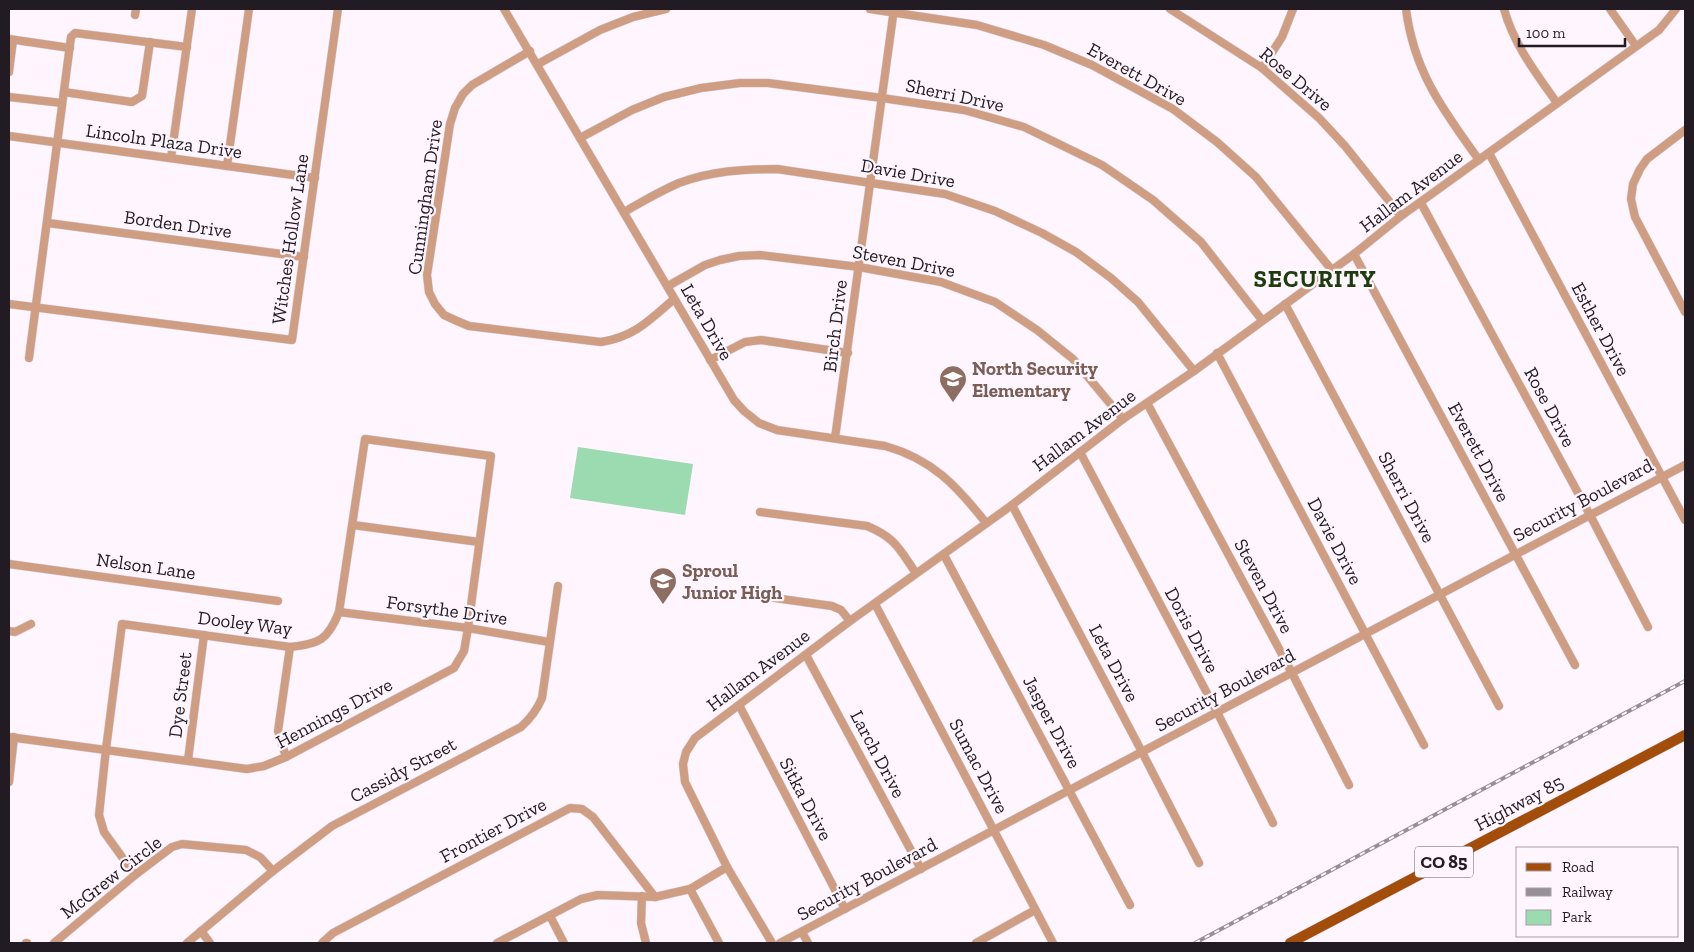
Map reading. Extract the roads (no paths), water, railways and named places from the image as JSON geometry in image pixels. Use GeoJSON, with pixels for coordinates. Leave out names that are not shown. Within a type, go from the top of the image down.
{"type":"FeatureCollection","features":[{"type":"Feature","properties":{"kind":"main road","name":"Highway 85"},"geometry":{"type":"LineString","coordinates":[[1290,943],[1685,735]]}},
{"type":"Feature","properties":{"kind":"street"},"geometry":{"type":"LineString","coordinates":[[171,158],[192,9]]}},
{"type":"Feature","properties":{"kind":"street"},"geometry":{"type":"LineString","coordinates":[[226,166],[249,9]]}},
{"type":"Feature","properties":{"kind":"street","name":"Witches Hollow Lane"},"geometry":{"type":"LineString","coordinates":[[9,304],[292,340],[338,9]]}},
{"type":"Feature","properties":{"kind":"street","name":"Leta Drive"},"geometry":{"type":"LineString","coordinates":[[504,9],[710,360],[734,400],[744,411],[759,423],[777,430],[885,446],[918,457],[949,480],[967,498],[986,523]]}},
{"type":"Feature","properties":{"kind":"street"},"geometry":{"type":"LineString","coordinates":[[538,64],[600,30],[633,17],[666,9]]}},
{"type":"Feature","properties":{"kind":"street","name":"Everett Drive"},"geometry":{"type":"LineString","coordinates":[[870,9],[894,10],[977,26],[1044,45],[1092,65],[1173,109],[1217,142],[1256,178],[1331,270]]}},
{"type":"Feature","properties":{"kind":"street","name":"Rose Drive"},"geometry":{"type":"LineString","coordinates":[[1170,9],[1184,12],[1262,68],[1319,118],[1345,146],[1402,216]]}},
{"type":"Feature","properties":{"kind":"street"},"geometry":{"type":"LineString","coordinates":[[1262,68],[1282,37],[1293,9]]}},
{"type":"Feature","properties":{"kind":"street"},"geometry":{"type":"LineString","coordinates":[[1406,9],[1408,28],[1423,72],[1440,105],[1479,160]]}},
{"type":"Feature","properties":{"kind":"street"},"geometry":{"type":"LineString","coordinates":[[1504,9],[1508,25],[1521,51],[1557,103]]}},
{"type":"Feature","properties":{"kind":"street"},"geometry":{"type":"LineString","coordinates":[[1610,9],[1636,46]]}},
{"type":"Feature","properties":{"kind":"street","name":"Hallam Avenue"},"geometry":{"type":"LineString","coordinates":[[772,943],[727,867],[685,782],[683,764],[686,752],[695,738],[850,621],[1012,505],[1123,419],[1194,371],[1354,254],[1402,216],[1659,30],[1676,9]]}},
{"type":"Feature","properties":{"kind":"street","name":"Birch Drive"},"geometry":{"type":"LineString","coordinates":[[836,438],[894,10]]}},
{"type":"Feature","properties":{"kind":"street"},"geometry":{"type":"LineString","coordinates":[[29,358],[48,223],[70,37],[75,33],[187,47]]}},
{"type":"Feature","properties":{"kind":"street"},"geometry":{"type":"LineString","coordinates":[[9,72],[11,40],[70,48]]}},
{"type":"Feature","properties":{"kind":"street"},"geometry":{"type":"LineString","coordinates":[[64,92],[132,102],[142,96],[150,42]]}},
{"type":"Feature","properties":{"kind":"street","name":"Cunningham Drive"},"geometry":{"type":"LineString","coordinates":[[530,51],[472,85],[463,94],[452,116],[427,275],[429,292],[435,304],[444,315],[469,326],[601,342],[616,340],[643,327],[674,298]]}},
{"type":"Feature","properties":{"kind":"street","name":"Sherri Drive"},"geometry":{"type":"LineString","coordinates":[[580,138],[632,110],[664,97],[701,88],[740,84],[768,84],[964,110],[1024,127],[1102,165],[1152,200],[1202,242],[1262,320]]}},
{"type":"Feature","properties":{"kind":"street"},"geometry":{"type":"LineString","coordinates":[[9,96],[62,103]]}},
{"type":"Feature","properties":{"kind":"street"},"geometry":{"type":"LineString","coordinates":[[1685,130],[1643,164],[1633,184],[1631,199],[1635,217],[1685,312]]}},
{"type":"Feature","properties":{"kind":"street","name":"Lincoln Plaza Drive"},"geometry":{"type":"LineString","coordinates":[[9,136],[315,178]]}},
{"type":"Feature","properties":{"kind":"street","name":"Esther Drive"},"geometry":{"type":"LineString","coordinates":[[1489,153],[1685,520]]}},
{"type":"Feature","properties":{"kind":"street","name":"Davie Drive"},"geometry":{"type":"LineString","coordinates":[[624,212],[678,183],[721,171],[777,169],[945,194],[995,211],[1042,233],[1076,252],[1111,278],[1138,302],[1194,371]]}},
{"type":"Feature","properties":{"kind":"street","name":"Rose Drive"},"geometry":{"type":"LineString","coordinates":[[1421,203],[1590,515],[1648,627]]}},
{"type":"Feature","properties":{"kind":"street","name":"Borden Drive"},"geometry":{"type":"LineString","coordinates":[[48,223],[304,257]]}},
{"type":"Feature","properties":{"kind":"street","name":"Everett Drive"},"geometry":{"type":"LineString","coordinates":[[1354,254],[1575,665]]}},
{"type":"Feature","properties":{"kind":"street","name":"Steven Drive"},"geometry":{"type":"LineString","coordinates":[[668,286],[705,265],[739,256],[760,255],[858,267],[941,282],[995,302],[1037,330],[1073,359],[1123,419]]}},
{"type":"Feature","properties":{"kind":"street","name":"Sherri Drive"},"geometry":{"type":"LineString","coordinates":[[1285,304],[1500,706]]}},
{"type":"Feature","properties":{"kind":"street"},"geometry":{"type":"LineString","coordinates":[[710,360],[745,342],[761,340],[848,352]]}},
{"type":"Feature","properties":{"kind":"street","name":"Davie Drive"},"geometry":{"type":"LineString","coordinates":[[1217,353],[1424,745]]}},
{"type":"Feature","properties":{"kind":"street","name":"Steven Drive"},"geometry":{"type":"LineString","coordinates":[[1147,403],[1292,673],[1349,784]]}},
{"type":"Feature","properties":{"kind":"street","name":"Dooley Way"},"geometry":{"type":"LineString","coordinates":[[135,875],[104,832],[99,815],[122,624],[290,647],[308,646],[320,640],[332,629],[339,612],[365,439],[492,456]]}},
{"type":"Feature","properties":{"kind":"street","name":"Doris Drive"},"geometry":{"type":"LineString","coordinates":[[1080,452],[1217,712],[1273,823]]}},
{"type":"Feature","properties":{"kind":"street","name":"Hennings Drive"},"geometry":{"type":"LineString","coordinates":[[12,737],[247,769],[264,766],[286,757],[454,668],[464,651],[492,456]]}},
{"type":"Feature","properties":{"kind":"street","name":"Security Boulevard"},"geometry":{"type":"LineString","coordinates":[[780,943],[1685,465]]}},
{"type":"Feature","properties":{"kind":"street","name":"Leta Drive"},"geometry":{"type":"LineString","coordinates":[[1012,505],[1199,863]]}},
{"type":"Feature","properties":{"kind":"street"},"geometry":{"type":"LineString","coordinates":[[760,512],[867,526],[894,541],[916,573]]}},
{"type":"Feature","properties":{"kind":"street"},"geometry":{"type":"LineString","coordinates":[[353,525],[479,542]]}},
{"type":"Feature","properties":{"kind":"street","name":"Jasper Drive"},"geometry":{"type":"LineString","coordinates":[[944,555],[1130,905]]}},
{"type":"Feature","properties":{"kind":"street","name":"Nelson Lane"},"geometry":{"type":"LineString","coordinates":[[9,564],[278,601]]}},
{"type":"Feature","properties":{"kind":"street","name":"Cassidy Street"},"geometry":{"type":"LineString","coordinates":[[187,943],[273,871],[332,826],[521,727],[535,713],[542,698],[558,586]]}},
{"type":"Feature","properties":{"kind":"street"},"geometry":{"type":"LineString","coordinates":[[746,594],[832,606],[841,610],[850,621]]}},
{"type":"Feature","properties":{"kind":"street","name":"Sumac Drive"},"geometry":{"type":"LineString","coordinates":[[875,604],[1052,943]]}},
{"type":"Feature","properties":{"kind":"street","name":"Forsythe Drive"},"geometry":{"type":"LineString","coordinates":[[339,612],[468,628],[549,642]]}},
{"type":"Feature","properties":{"kind":"street"},"geometry":{"type":"LineString","coordinates":[[9,631],[15,632],[31,624]]}},
{"type":"Feature","properties":{"kind":"street","name":"Dye Street"},"geometry":{"type":"LineString","coordinates":[[188,760],[204,635]]}},
{"type":"Feature","properties":{"kind":"street"},"geometry":{"type":"LineString","coordinates":[[286,757],[278,731],[290,647]]}},
{"type":"Feature","properties":{"kind":"street","name":"Larch Drive"},"geometry":{"type":"LineString","coordinates":[[806,655],[921,869]]}},
{"type":"Feature","properties":{"kind":"street","name":"Sitka Drive"},"geometry":{"type":"LineString","coordinates":[[739,705],[845,909]]}},
{"type":"Feature","properties":{"kind":"street"},"geometry":{"type":"LineString","coordinates":[[9,782],[12,737]]}},
{"type":"Feature","properties":{"kind":"street","name":"Frontier Drive"},"geometry":{"type":"LineString","coordinates":[[322,943],[333,934],[570,808],[582,809],[593,817],[655,896]]}},
{"type":"Feature","properties":{"kind":"street","name":"McGrew Circle"},"geometry":{"type":"LineString","coordinates":[[54,943],[135,875],[172,847],[182,844],[246,850],[260,857],[273,871]]}},
{"type":"Feature","properties":{"kind":"street"},"geometry":{"type":"LineString","coordinates":[[497,943],[581,899],[598,895],[655,896],[690,889],[727,867]]}},
{"type":"Feature","properties":{"kind":"street"},"geometry":{"type":"LineString","coordinates":[[690,889],[719,943]]}},
{"type":"Feature","properties":{"kind":"street"},"geometry":{"type":"LineString","coordinates":[[642,896],[641,923],[646,943]]}},
{"type":"Feature","properties":{"kind":"street"},"geometry":{"type":"LineString","coordinates":[[976,943],[1035,910]]}},
{"type":"Feature","properties":{"kind":"street"},"geometry":{"type":"LineString","coordinates":[[550,916],[564,943]]}},
{"type":"Feature","properties":{"kind":"street"},"geometry":{"type":"LineString","coordinates":[[201,931],[210,943]]}},
{"type":"Feature","properties":{"kind":"street"},"geometry":{"type":"LineString","coordinates":[[802,932],[808,943]]}},
{"type":"Feature","properties":{"kind":"railway"},"geometry":{"type":"LineString","coordinates":[[1195,943],[1685,681]]}},
{"type":"Feature","properties":{"kind":"place","name":"North Security Elementary"},"geometry":{"type":"Point","coordinates":[953,403]}},
{"type":"Feature","properties":{"kind":"place","name":"Sproul Junior High"},"geometry":{"type":"Point","coordinates":[663,605]}},
{"type":"Feature","properties":{"kind":"district","name":"SECURITY"},"geometry":{"type":"Point","coordinates":[1315,278]}}]}
